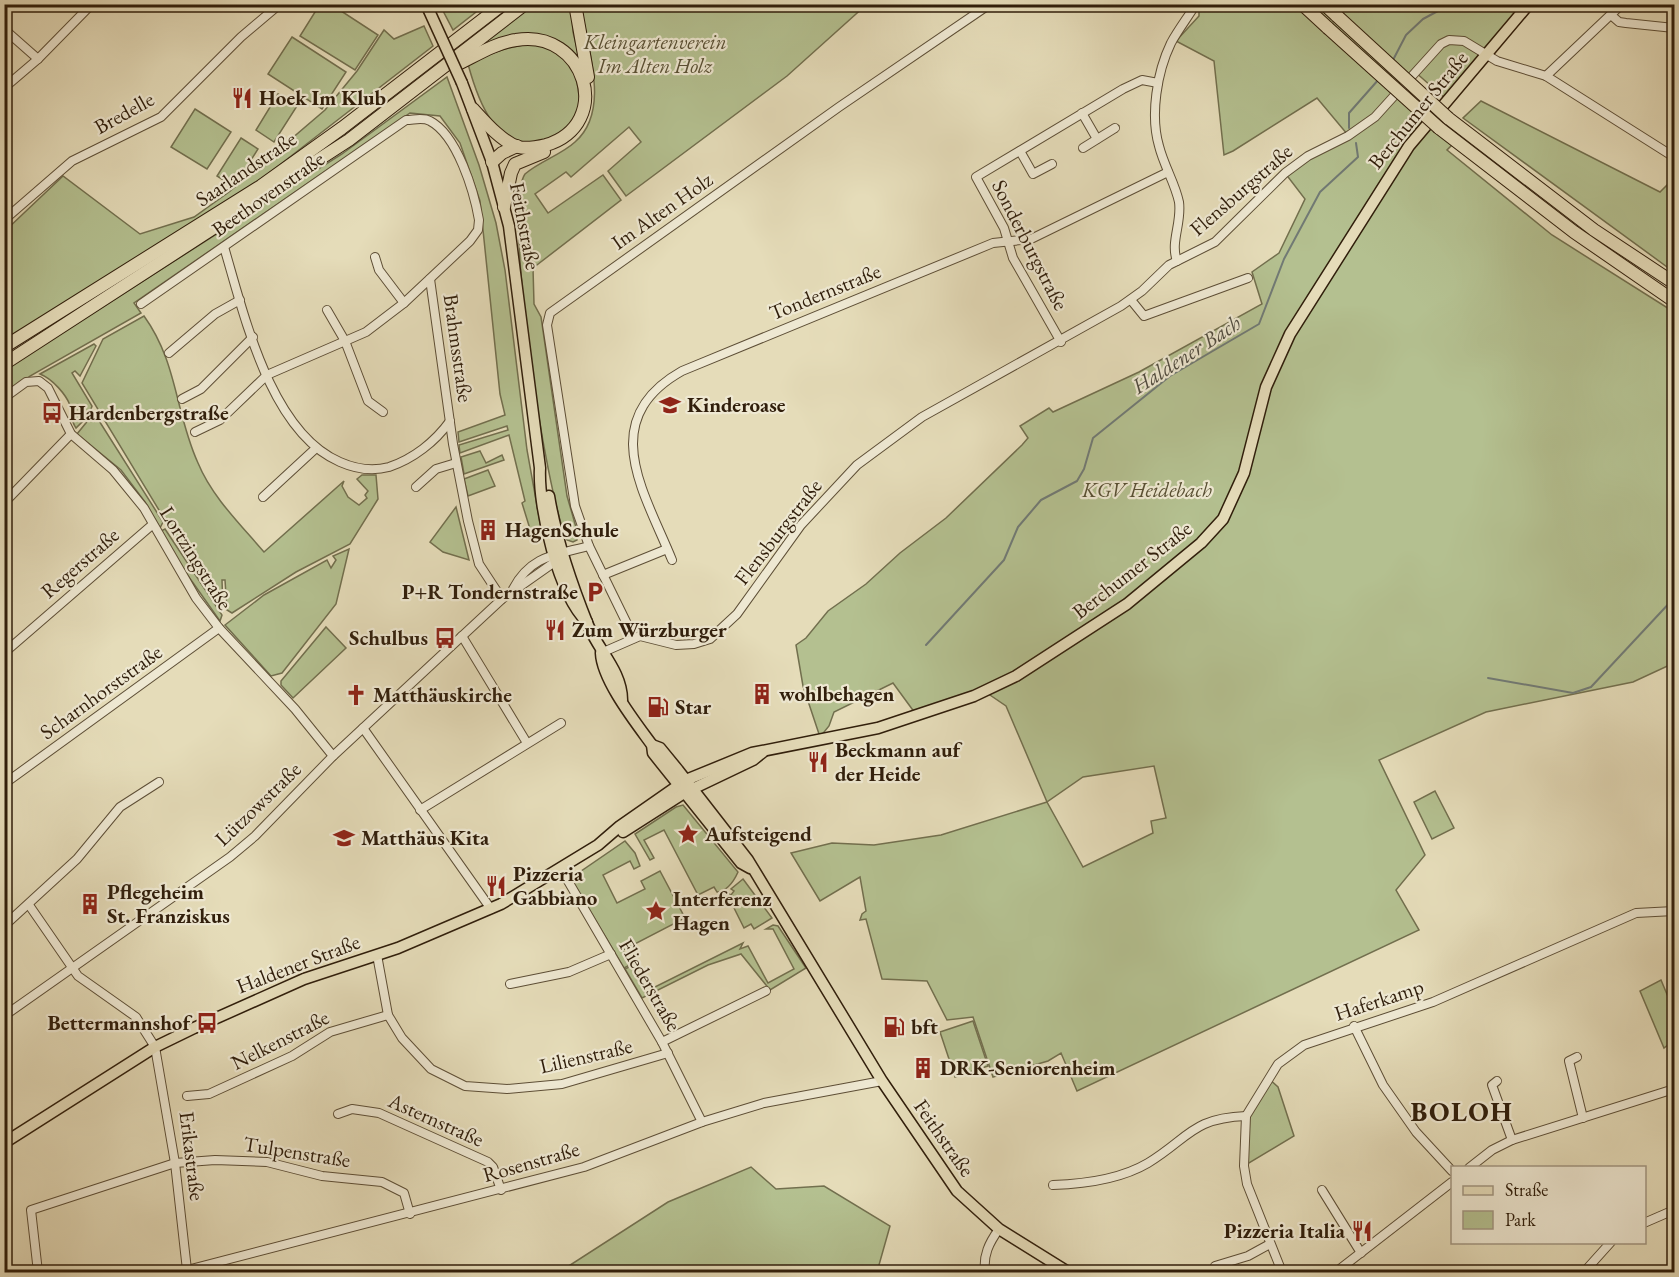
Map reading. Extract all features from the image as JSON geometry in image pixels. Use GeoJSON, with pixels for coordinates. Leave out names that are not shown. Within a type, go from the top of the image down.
{"type":"FeatureCollection","features":[{"type":"Feature","properties":{"kind":"highway"},"geometry":{"type":"LineString","coordinates":[[429,79],[525,4]]}},
{"type":"Feature","properties":{"kind":"highway"},"geometry":{"type":"LineString","coordinates":[[492,162],[515,164],[567,140],[578,128],[587,109],[589,84],[575,4]]}},
{"type":"Feature","properties":{"kind":"highway"},"geometry":{"type":"LineString","coordinates":[[1302,4],[1439,128],[1574,232],[1674,301]]}},
{"type":"Feature","properties":{"kind":"highway"},"geometry":{"type":"LineString","coordinates":[[1324,4],[1448,118],[1594,230],[1674,283]]}},
{"type":"Feature","properties":{"kind":"highway","name":"Saarlandstraße"},"geometry":{"type":"LineString","coordinates":[[4,347],[261,186],[342,128],[501,6]]}},
{"type":"Feature","properties":{"kind":"highway"},"geometry":{"type":"LineString","coordinates":[[429,79],[478,54],[515,40],[546,41],[559,47],[578,67],[583,77],[585,99],[581,116],[565,137],[554,142],[528,148],[517,147],[494,130],[473,109]]}},
{"type":"Feature","properties":{"kind":"highway","name":"Saarlandstraße"},"geometry":{"type":"LineString","coordinates":[[4,364],[271,193],[350,140],[429,79]]}},
{"type":"Feature","properties":{"kind":"highway"},"geometry":{"type":"LineString","coordinates":[[492,162],[517,147]]}},
{"type":"Feature","properties":{"kind":"highway"},"geometry":{"type":"LineString","coordinates":[[504,207],[515,164]]}},
{"type":"Feature","properties":{"kind":"main road","name":"Feithstraße"},"geometry":{"type":"LineString","coordinates":[[426,4],[473,109],[492,162],[512,244],[540,482],[558,556],[616,693],[652,745],[660,748],[685,786],[748,860],[750,868],[789,924],[882,1081],[957,1191],[999,1229],[1068,1272]]}},
{"type":"Feature","properties":{"kind":"main road","name":"Berchumer Straße"},"geometry":{"type":"LineString","coordinates":[[685,786],[743,756],[878,728],[991,689],[1115,613],[1211,534],[1223,519],[1239,487],[1262,398],[1290,334],[1403,154],[1529,4]]}},
{"type":"Feature","properties":{"kind":"main road","name":"Haldener Straße"},"geometry":{"type":"LineString","coordinates":[[4,1143],[155,1047],[304,979],[377,954],[491,909],[561,869],[613,835],[620,826],[685,786]]}},
{"type":"Feature","properties":{"kind":"street"},"geometry":{"type":"LineString","coordinates":[[4,88],[38,59],[92,4]]}},
{"type":"Feature","properties":{"kind":"street","name":"Bredelle"},"geometry":{"type":"LineString","coordinates":[[4,220],[72,161],[161,117],[241,37],[280,4]]}},
{"type":"Feature","properties":{"kind":"street","name":"Im Alten Holz"},"geometry":{"type":"LineString","coordinates":[[634,638],[589,546],[572,495],[547,325],[550,313],[838,107],[990,4]]}},
{"type":"Feature","properties":{"kind":"street"},"geometry":{"type":"LineString","coordinates":[[1177,261],[1173,250],[1180,210],[1175,185],[1158,145],[1155,104],[1158,83],[1171,43],[1196,4]]}},
{"type":"Feature","properties":{"kind":"street"},"geometry":{"type":"LineString","coordinates":[[1546,76],[1622,4]]}},
{"type":"Feature","properties":{"kind":"street"},"geometry":{"type":"LineString","coordinates":[[1611,15],[1626,23],[1674,28]]}},
{"type":"Feature","properties":{"kind":"street"},"geometry":{"type":"LineString","coordinates":[[4,29],[38,59]]}},
{"type":"Feature","properties":{"kind":"street","name":"Flensburgstraße"},"geometry":{"type":"LineString","coordinates":[[634,638],[640,636],[662,643],[686,645],[710,639],[737,614],[801,525],[857,465],[922,417],[1061,342],[1131,300],[1169,265],[1215,242],[1286,173],[1308,156],[1366,124],[1441,44],[1449,40],[1464,41],[1507,65],[1546,76],[1674,157]]}},
{"type":"Feature","properties":{"kind":"street","name":"Sonderburgstraße"},"geometry":{"type":"LineString","coordinates":[[1061,342],[1013,258],[1008,240],[976,177],[1136,82],[1142,80],[1158,83]]}},
{"type":"Feature","properties":{"kind":"street"},"geometry":{"type":"LineString","coordinates":[[1082,113],[1097,139]]}},
{"type":"Feature","properties":{"kind":"street","name":"Beethovenstraße"},"geometry":{"type":"LineString","coordinates":[[141,304],[406,120],[429,121],[443,131],[452,142],[479,220],[478,230],[470,241],[430,279]]}},
{"type":"Feature","properties":{"kind":"street"},"geometry":{"type":"LineString","coordinates":[[1083,148],[1115,128]]}},
{"type":"Feature","properties":{"kind":"street","name":"Sonderburgstraße"},"geometry":{"type":"LineString","coordinates":[[1020,151],[1033,174],[1052,164]]}},
{"type":"Feature","properties":{"kind":"street","name":"Tondernstraße"},"geometry":{"type":"LineString","coordinates":[[672,560],[636,477],[633,459],[633,440],[638,419],[657,390],[682,371],[993,243],[1031,239],[1168,172]]}},
{"type":"Feature","properties":{"kind":"street","name":"Brahmsstraße"},"geometry":{"type":"LineString","coordinates":[[224,247],[253,338],[276,397],[293,425],[315,449],[354,468],[378,470],[406,462],[441,434],[450,421]]}},
{"type":"Feature","properties":{"kind":"street"},"geometry":{"type":"LineString","coordinates":[[375,256],[379,270],[404,303]]}},
{"type":"Feature","properties":{"kind":"street"},"geometry":{"type":"LineString","coordinates":[[1131,300],[1144,316],[1248,278]]}},
{"type":"Feature","properties":{"kind":"street"},"geometry":{"type":"LineString","coordinates":[[195,432],[220,420],[267,375],[366,332],[404,303],[430,279]]}},
{"type":"Feature","properties":{"kind":"street","name":"Brahmsstraße"},"geometry":{"type":"LineString","coordinates":[[430,279],[456,463],[479,564],[502,599]]}},
{"type":"Feature","properties":{"kind":"street"},"geometry":{"type":"LineString","coordinates":[[169,353],[215,314],[240,300]]}},
{"type":"Feature","properties":{"kind":"street"},"geometry":{"type":"LineString","coordinates":[[327,310],[345,341],[368,401],[383,412]]}},
{"type":"Feature","properties":{"kind":"street"},"geometry":{"type":"LineString","coordinates":[[182,399],[201,389],[253,338]]}},
{"type":"Feature","properties":{"kind":"street","name":"Lortzingstraße"},"geometry":{"type":"LineString","coordinates":[[4,398],[20,385],[33,381],[39,381],[51,391],[71,434],[113,470],[144,508],[196,598],[219,628],[295,709],[333,756]]}},
{"type":"Feature","properties":{"kind":"street"},"geometry":{"type":"LineString","coordinates":[[4,503],[71,434]]}},
{"type":"Feature","properties":{"kind":"street"},"geometry":{"type":"LineString","coordinates":[[263,496],[315,449]]}},
{"type":"Feature","properties":{"kind":"street"},"geometry":{"type":"LineString","coordinates":[[416,487],[428,475],[456,463]]}},
{"type":"Feature","properties":{"kind":"street","name":"Regerstraße"},"geometry":{"type":"LineString","coordinates":[[4,653],[152,525]]}},
{"type":"Feature","properties":{"kind":"street"},"geometry":{"type":"LineString","coordinates":[[558,556],[589,546]]}},
{"type":"Feature","properties":{"kind":"street"},"geometry":{"type":"LineString","coordinates":[[603,575],[667,549]]}},
{"type":"Feature","properties":{"kind":"street","name":"Lützowstraße"},"geometry":{"type":"LineString","coordinates":[[4,1017],[230,857],[255,836],[333,756],[513,589],[528,569],[543,556],[558,556]]}},
{"type":"Feature","properties":{"kind":"street","name":"Scharnhorststraße"},"geometry":{"type":"LineString","coordinates":[[4,784],[219,628]]}},
{"type":"Feature","properties":{"kind":"street"},"geometry":{"type":"LineString","coordinates":[[462,636],[527,743]]}},
{"type":"Feature","properties":{"kind":"street"},"geometry":{"type":"LineString","coordinates":[[601,653],[634,638]]}},
{"type":"Feature","properties":{"kind":"street"},"geometry":{"type":"LineString","coordinates":[[420,810],[561,723]]}},
{"type":"Feature","properties":{"kind":"street"},"geometry":{"type":"LineString","coordinates":[[363,728],[491,909]]}},
{"type":"Feature","properties":{"kind":"street"},"geometry":{"type":"LineString","coordinates":[[4,926],[77,859],[120,807],[159,782]]}},
{"type":"Feature","properties":{"kind":"street","name":"Fliederstraße"},"geometry":{"type":"LineString","coordinates":[[561,869],[662,1042],[702,1122]]}},
{"type":"Feature","properties":{"kind":"street"},"geometry":{"type":"LineString","coordinates":[[29,905],[86,984],[136,1017],[155,1047]]}},
{"type":"Feature","properties":{"kind":"street","name":"Haferkamp"},"geometry":{"type":"LineString","coordinates":[[1282,1272],[1247,1184],[1244,1166],[1246,1116],[1278,1064],[1304,1045],[1354,1026],[1433,1002],[1636,913],[1674,912]]}},
{"type":"Feature","properties":{"kind":"street","name":"Lilienstraße"},"geometry":{"type":"LineString","coordinates":[[377,954],[388,1015],[402,1038],[431,1069],[465,1086],[507,1089],[562,1084],[668,1053]]}},
{"type":"Feature","properties":{"kind":"street"},"geometry":{"type":"LineString","coordinates":[[510,984],[569,972],[611,954]]}},
{"type":"Feature","properties":{"kind":"street","name":"Lilienstraße"},"geometry":{"type":"LineString","coordinates":[[662,1042],[766,991]]}},
{"type":"Feature","properties":{"kind":"street","name":"Nelkenstraße"},"geometry":{"type":"LineString","coordinates":[[188,1096],[209,1094],[292,1056],[330,1032],[388,1015]]}},
{"type":"Feature","properties":{"kind":"street"},"geometry":{"type":"LineString","coordinates":[[1354,1026],[1383,1085],[1416,1131],[1451,1170]]}},
{"type":"Feature","properties":{"kind":"street","name":"Erikastraße"},"geometry":{"type":"LineString","coordinates":[[155,1047],[175,1163],[188,1270]]}},
{"type":"Feature","properties":{"kind":"street"},"geometry":{"type":"LineString","coordinates":[[1570,1061],[1583,1118]]}},
{"type":"Feature","properties":{"kind":"street","name":"Rosenstraße"},"geometry":{"type":"LineString","coordinates":[[188,1270],[584,1167],[702,1122],[797,1095],[882,1081]]}},
{"type":"Feature","properties":{"kind":"street"},"geometry":{"type":"LineString","coordinates":[[1493,1085],[1512,1140]]}},
{"type":"Feature","properties":{"kind":"street"},"geometry":{"type":"LineString","coordinates":[[1470,1166],[1492,1150],[1512,1140],[1674,1089]]}},
{"type":"Feature","properties":{"kind":"street","name":"Asternstraße"},"geometry":{"type":"LineString","coordinates":[[338,1114],[352,1109],[379,1113],[488,1162],[493,1167],[501,1190]]}},
{"type":"Feature","properties":{"kind":"street"},"geometry":{"type":"LineString","coordinates":[[1053,1185],[1096,1181],[1146,1164],[1206,1121],[1246,1116]]}},
{"type":"Feature","properties":{"kind":"street","name":"Tulpenstraße"},"geometry":{"type":"LineString","coordinates":[[38,1272],[30,1211],[39,1206],[175,1163],[247,1160],[322,1176],[382,1182],[404,1193],[410,1214]]}},
{"type":"Feature","properties":{"kind":"street"},"geometry":{"type":"LineString","coordinates":[[1336,1272],[1451,1183]]}},
{"type":"Feature","properties":{"kind":"street"},"geometry":{"type":"LineString","coordinates":[[1322,1190],[1361,1253]]}},
{"type":"Feature","properties":{"kind":"street"},"geometry":{"type":"LineString","coordinates":[[1646,1222],[1674,1210]]}},
{"type":"Feature","properties":{"kind":"street"},"geometry":{"type":"LineString","coordinates":[[985,1272],[983,1260],[989,1243],[999,1229]]}},
{"type":"Feature","properties":{"kind":"street"},"geometry":{"type":"LineString","coordinates":[[1215,1266],[1248,1256],[1270,1244]]}},
{"type":"Feature","properties":{"kind":"street"},"geometry":{"type":"LineString","coordinates":[[1584,1272],[1609,1244]]}},
{"type":"Feature","properties":{"kind":"green space"},"geometry":{"type":"Polygon","coordinates":[[[320,4],[332,5],[378,35],[355,70],[300,36],[320,4]]]}},
{"type":"Feature","properties":{"kind":"green space"},"geometry":{"type":"Polygon","coordinates":[[[440,5],[485,5],[453,30],[440,5]]]}},
{"type":"Feature","properties":{"kind":"green space"},"geometry":{"type":"Polygon","coordinates":[[[532,5],[571,5],[573,32],[579,57],[559,41],[539,35],[474,50],[532,5]]]}},
{"type":"Feature","properties":{"kind":"green space","name":"Kleingartenverein Im Alten Holz"},"geometry":{"type":"Polygon","coordinates":[[[581,5],[866,5],[787,76],[626,196],[608,171],[641,142],[629,127],[571,177],[566,172],[535,194],[548,213],[603,175],[621,200],[533,268],[534,304],[541,317],[567,496],[578,534],[577,540],[573,542],[567,540],[558,513],[538,414],[523,293],[519,197],[525,174],[575,142],[586,129],[592,113],[594,76],[581,5]]]}},
{"type":"Feature","properties":{"kind":"green space","name":"KGV Heidebach"},"geometry":{"type":"Polygon","coordinates":[[[1199,5],[1529,5],[1448,101],[1414,71],[1398,90],[1456,141],[1447,150],[1552,235],[1674,312],[1674,663],[1633,682],[1486,712],[1379,760],[1425,855],[1396,890],[1419,930],[1077,1091],[1061,1053],[1048,1061],[993,1077],[973,1017],[947,1020],[927,981],[882,979],[866,919],[860,920],[866,911],[860,877],[820,901],[791,853],[832,843],[874,845],[941,835],[1047,802],[1006,706],[981,689],[915,713],[893,683],[834,712],[829,726],[820,737],[803,686],[796,645],[806,638],[828,611],[866,584],[900,553],[946,518],[1022,445],[1028,438],[1020,426],[1049,408],[1053,412],[1139,372],[1262,304],[1252,272],[1279,253],[1305,199],[1285,173],[1348,135],[1317,98],[1224,155],[1214,61],[1176,41],[1199,16],[1199,5]],[[1154,766],[1083,777],[1047,802],[1083,867],[1153,833],[1151,821],[1166,818],[1154,766]]]}},
{"type":"Feature","properties":{"kind":"green space"},"geometry":{"type":"Polygon","coordinates":[[[424,26],[433,46],[255,184],[5,342],[5,231],[63,176],[140,234],[194,217],[229,192],[325,110],[357,71],[384,30],[394,39],[424,26]]]}},
{"type":"Feature","properties":{"kind":"green space"},"geometry":{"type":"Polygon","coordinates":[[[292,37],[346,72],[322,109],[268,74],[292,37]]]}},
{"type":"Feature","properties":{"kind":"green space"},"geometry":{"type":"Polygon","coordinates":[[[536,44],[555,50],[575,68],[581,109],[562,135],[527,142],[513,139],[492,121],[477,93],[468,64],[501,50],[536,44]]]}},
{"type":"Feature","properties":{"kind":"green space"},"geometry":{"type":"Polygon","coordinates":[[[447,77],[479,165],[496,223],[505,270],[527,450],[543,539],[534,542],[522,503],[525,501],[509,435],[460,453],[459,445],[508,430],[507,426],[459,442],[458,432],[505,415],[500,394],[480,201],[460,143],[440,116],[410,113],[134,303],[141,313],[30,376],[5,396],[5,369],[342,154],[447,77]]]}},
{"type":"Feature","properties":{"kind":"green space"},"geometry":{"type":"Polygon","coordinates":[[[278,94],[297,106],[274,142],[256,130],[278,94]]]}},
{"type":"Feature","properties":{"kind":"green space"},"geometry":{"type":"Polygon","coordinates":[[[1481,101],[1660,192],[1674,178],[1674,272],[1463,118],[1481,101]]]}},
{"type":"Feature","properties":{"kind":"green space"},"geometry":{"type":"Polygon","coordinates":[[[195,109],[231,132],[207,169],[171,147],[195,109]]]}},
{"type":"Feature","properties":{"kind":"green space"},"geometry":{"type":"Polygon","coordinates":[[[241,138],[258,149],[234,187],[217,176],[241,138]]]}},
{"type":"Feature","properties":{"kind":"green space"},"geometry":{"type":"Polygon","coordinates":[[[144,316],[164,352],[190,444],[204,475],[228,510],[264,552],[344,481],[342,486],[348,497],[359,505],[367,498],[365,495],[368,491],[357,479],[362,475],[376,475],[378,499],[350,544],[296,572],[232,613],[227,610],[225,580],[222,580],[223,610],[185,553],[82,383],[103,339],[144,316]]]}},
{"type":"Feature","properties":{"kind":"green space"},"geometry":{"type":"Polygon","coordinates":[[[94,344],[96,346],[80,376],[75,371],[72,373],[92,406],[89,415],[76,428],[70,405],[65,397],[54,383],[40,374],[94,344]]]}},
{"type":"Feature","properties":{"kind":"green space"},"geometry":{"type":"Polygon","coordinates":[[[96,416],[163,522],[160,528],[145,502],[121,470],[77,434],[90,418],[96,416]]]}},
{"type":"Feature","properties":{"kind":"green space"},"geometry":{"type":"Polygon","coordinates":[[[480,451],[486,463],[502,455],[504,460],[464,474],[461,457],[480,451]]]}},
{"type":"Feature","properties":{"kind":"green space"},"geometry":{"type":"Polygon","coordinates":[[[488,470],[495,486],[468,496],[464,479],[488,470]]]}},
{"type":"Feature","properties":{"kind":"green space"},"geometry":{"type":"Polygon","coordinates":[[[456,507],[469,560],[443,552],[430,542],[456,507]]]}},
{"type":"Feature","properties":{"kind":"green space"},"geometry":{"type":"Polygon","coordinates":[[[165,529],[222,615],[220,621],[179,563],[161,531],[165,529]]]}},
{"type":"Feature","properties":{"kind":"green space"},"geometry":{"type":"Polygon","coordinates":[[[349,549],[336,604],[282,673],[271,676],[225,625],[264,595],[327,560],[331,568],[336,560],[333,556],[349,549]]]}},
{"type":"Feature","properties":{"kind":"green space"},"geometry":{"type":"Polygon","coordinates":[[[326,627],[346,648],[293,698],[281,685],[281,681],[326,627]]]}},
{"type":"Feature","properties":{"kind":"green space"},"geometry":{"type":"Polygon","coordinates":[[[1435,791],[1454,828],[1432,839],[1414,802],[1435,791]]]}},
{"type":"Feature","properties":{"kind":"green space"},"geometry":{"type":"Polygon","coordinates":[[[683,805],[738,872],[724,890],[717,892],[714,887],[698,895],[664,830],[644,840],[654,858],[650,860],[635,834],[676,807],[683,805]]]}},
{"type":"Feature","properties":{"kind":"green space"},"geometry":{"type":"Polygon","coordinates":[[[625,841],[635,853],[640,866],[634,869],[630,861],[603,875],[617,903],[645,889],[641,881],[660,871],[685,918],[623,950],[630,965],[624,968],[572,881],[574,876],[625,841]]]}},
{"type":"Feature","properties":{"kind":"green space"},"geometry":{"type":"Polygon","coordinates":[[[743,879],[772,918],[754,929],[751,924],[744,928],[728,896],[710,903],[728,893],[731,895],[734,891],[731,889],[743,879]]]}},
{"type":"Feature","properties":{"kind":"green space"},"geometry":{"type":"Polygon","coordinates":[[[773,925],[778,926],[806,968],[770,990],[741,954],[708,965],[642,998],[625,969],[631,966],[645,992],[743,943],[740,949],[748,946],[768,983],[794,969],[773,929],[766,929],[773,925]]]}},
{"type":"Feature","properties":{"kind":"green space"},"geometry":{"type":"Polygon","coordinates":[[[1661,980],[1674,1011],[1674,1040],[1664,1048],[1640,991],[1661,980]]]}},
{"type":"Feature","properties":{"kind":"green space"},"geometry":{"type":"Polygon","coordinates":[[[973,1021],[988,1066],[955,1077],[940,1032],[973,1021]]]}},
{"type":"Feature","properties":{"kind":"green space"},"geometry":{"type":"Polygon","coordinates":[[[1268,1078],[1278,1087],[1294,1136],[1244,1166],[1246,1116],[1268,1078]]]}},
{"type":"Feature","properties":{"kind":"green space"},"geometry":{"type":"Polygon","coordinates":[[[751,1167],[776,1189],[824,1186],[890,1226],[877,1272],[554,1272],[561,1271],[668,1202],[751,1167]]]}},
{"type":"Feature","properties":{"kind":"waterway","name":"Haldener Bach"},"geometry":{"type":"LineString","coordinates":[[1393,60],[1406,35],[1423,19],[1451,4]]}},
{"type":"Feature","properties":{"kind":"waterway","name":"Haldener Bach"},"geometry":{"type":"LineString","coordinates":[[1349,128],[1349,113],[1379,79]]}},
{"type":"Feature","properties":{"kind":"waterway","name":"Haldener Bach"},"geometry":{"type":"LineString","coordinates":[[926,645],[1004,560],[1018,527],[1041,500],[1077,481],[1084,469],[1093,438],[1170,376],[1259,324],[1284,259],[1320,192],[1358,157],[1356,143]]}},
{"type":"Feature","properties":{"kind":"waterway"},"geometry":{"type":"LineString","coordinates":[[1488,678],[1573,693],[1591,687],[1674,598]]}},
{"type":"Feature","properties":{"kind":"place","name":"Hoek Im Klub"},"geometry":{"type":"Point","coordinates":[242,98]}},
{"type":"Feature","properties":{"kind":"place","name":"Kinderoase"},"geometry":{"type":"Point","coordinates":[670,405]}},
{"type":"Feature","properties":{"kind":"place","name":"Hardenbergstraße"},"geometry":{"type":"Point","coordinates":[52,413]}},
{"type":"Feature","properties":{"kind":"place","name":"HagenSchule"},"geometry":{"type":"Point","coordinates":[488,530]}},
{"type":"Feature","properties":{"kind":"place","name":"P+R Tondernstraße"},"geometry":{"type":"Point","coordinates":[595,592]}},
{"type":"Feature","properties":{"kind":"place","name":"Zum Würzburger"},"geometry":{"type":"Point","coordinates":[555,630]}},
{"type":"Feature","properties":{"kind":"place","name":"Schulbus"},"geometry":{"type":"Point","coordinates":[445,638]}},
{"type":"Feature","properties":{"kind":"place","name":"wohlbehagen"},"geometry":{"type":"Point","coordinates":[762,694]}},
{"type":"Feature","properties":{"kind":"place","name":"Matthäuskirche"},"geometry":{"type":"Point","coordinates":[356,695]}},
{"type":"Feature","properties":{"kind":"place","name":"Star"},"geometry":{"type":"Point","coordinates":[658,707]}},
{"type":"Feature","properties":{"kind":"place","name":"Beckmann auf der Heide"},"geometry":{"type":"Point","coordinates":[818,762]}},
{"type":"Feature","properties":{"kind":"place","name":"Aufsteigend"},"geometry":{"type":"Point","coordinates":[688,834]}},
{"type":"Feature","properties":{"kind":"place","name":"Matthäus Kita"},"geometry":{"type":"Point","coordinates":[344,838]}},
{"type":"Feature","properties":{"kind":"place","name":"Pizzeria Gabbiano"},"geometry":{"type":"Point","coordinates":[496,886]}},
{"type":"Feature","properties":{"kind":"place","name":"Pflegeheim St. Franziskus"},"geometry":{"type":"Point","coordinates":[90,904]}},
{"type":"Feature","properties":{"kind":"place","name":"Interferenz Hagen"},"geometry":{"type":"Point","coordinates":[656,911]}},
{"type":"Feature","properties":{"kind":"place","name":"Bettermannshof"},"geometry":{"type":"Point","coordinates":[207,1023]}},
{"type":"Feature","properties":{"kind":"place","name":"bft"},"geometry":{"type":"Point","coordinates":[894,1027]}},
{"type":"Feature","properties":{"kind":"place","name":"DRK-Seniorenheim"},"geometry":{"type":"Point","coordinates":[923,1068]}},
{"type":"Feature","properties":{"kind":"place","name":"Pizzeria Italia"},"geometry":{"type":"Point","coordinates":[1362,1231]}},
{"type":"Feature","properties":{"kind":"district","name":"BOLOH"},"geometry":{"type":"Point","coordinates":[1462,1112]}}]}
